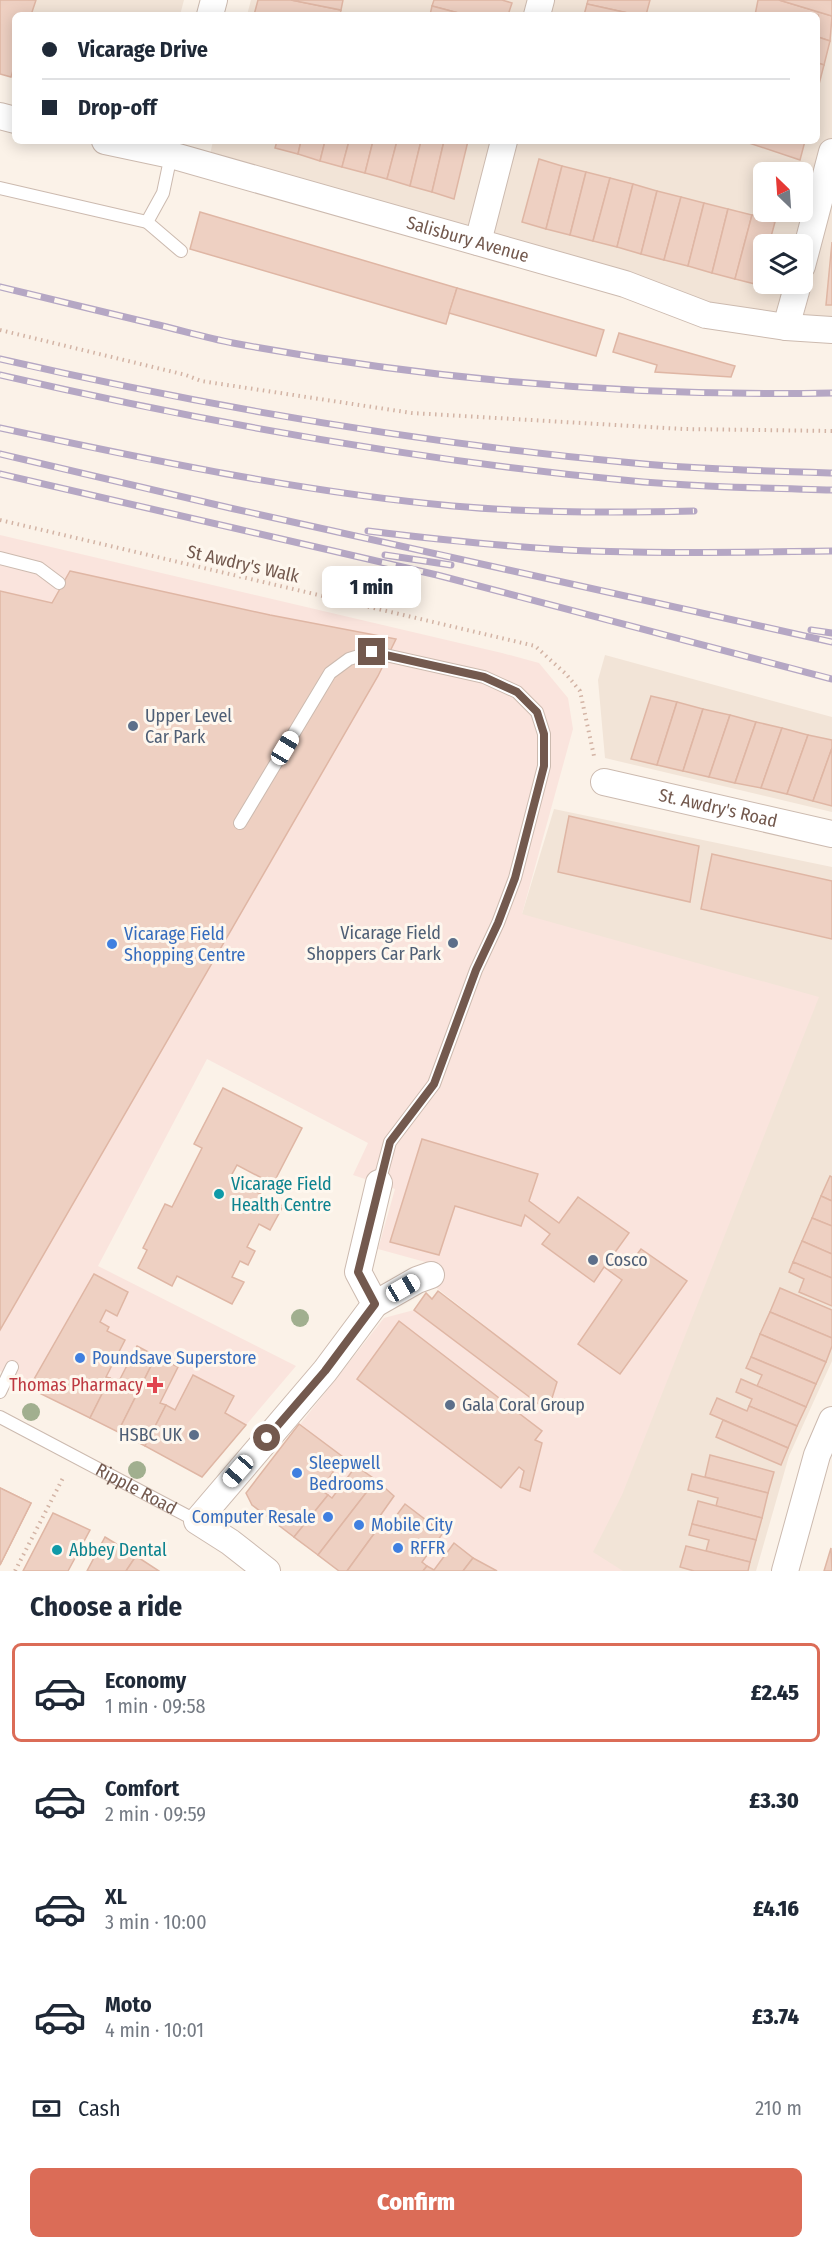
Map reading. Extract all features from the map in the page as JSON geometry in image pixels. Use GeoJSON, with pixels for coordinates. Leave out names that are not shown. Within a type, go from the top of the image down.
{"type":"FeatureCollection","features":[{"type":"Feature","properties":{"kind":"street","name":"Salisbury Avenue"},"geometry":{"type":"LineString","coordinates":[[134,144],[173,148],[478,242],[625,284],[706,315],[786,327],[832,330]]}},
{"type":"Feature","properties":{"kind":"street"},"geometry":{"type":"LineString","coordinates":[[478,242],[503,144]]}},
{"type":"Feature","properties":{"kind":"street"},"geometry":{"type":"LineString","coordinates":[[810,234],[832,152]]}},
{"type":"Feature","properties":{"kind":"street"},"geometry":{"type":"LineString","coordinates":[[786,327],[795,294]]}},
{"type":"Feature","properties":{"kind":"street","name":"St. Awdry's Road"},"geometry":{"type":"LineString","coordinates":[[604,782],[832,834]]}},
{"type":"Feature","properties":{"kind":"street"},"geometry":{"type":"LineString","coordinates":[[375,1304],[358,1272],[379,1183]]}},
{"type":"Feature","properties":{"kind":"street"},"geometry":{"type":"LineString","coordinates":[[197,1521],[325,1371],[375,1304],[417,1280],[432,1275]]}},
{"type":"Feature","properties":{"kind":"street"},"geometry":{"type":"LineString","coordinates":[[785,1571],[817,1455],[832,1420]]}},
{"type":"Feature","properties":{"kind":"street","name":"Ripple Road"},"geometry":{"type":"LineString","coordinates":[[197,1521],[230,1542],[267,1571]]}},
{"type":"Feature","properties":{"kind":"lane"},"geometry":{"type":"LineString","coordinates":[[147,222],[163,192],[173,148]]}},
{"type":"Feature","properties":{"kind":"lane"},"geometry":{"type":"LineString","coordinates":[[0,188],[147,222],[181,251]]}},
{"type":"Feature","properties":{"kind":"lane"},"geometry":{"type":"LineString","coordinates":[[0,558],[39,568],[59,583]]}},
{"type":"Feature","properties":{"kind":"lane"},"geometry":{"type":"LineString","coordinates":[[240,823],[330,673],[349,659],[372,652],[484,677],[517,692],[537,712],[544,734],[544,766],[515,878],[498,923],[476,970],[434,1084],[390,1142],[379,1183]]}},
{"type":"Feature","properties":{"kind":"lane"},"geometry":{"type":"LineString","coordinates":[[0,1392],[12,1367]]}},
{"type":"Feature","properties":{"kind":"lane","name":"Ripple Road"},"geometry":{"type":"LineString","coordinates":[[0,1417],[197,1521]]}},
{"type":"Feature","properties":{"kind":"path"},"geometry":{"type":"LineString","coordinates":[[0,330],[186,375],[201,381],[393,411],[683,429],[832,431]]}},
{"type":"Feature","properties":{"kind":"path","name":"St Awdry's Walk"},"geometry":{"type":"LineString","coordinates":[[0,520],[535,646],[566,674],[579,691],[592,750]]}},
{"type":"Feature","properties":{"kind":"path"},"geometry":{"type":"LineString","coordinates":[[15,1571],[74,1457]]}},
{"type":"Feature","properties":{"kind":"shaded area"},"geometry":{"type":"Polygon","coordinates":[[[36,0],[184,0],[181,12],[32,12],[36,0]]]}},
{"type":"Feature","properties":{"kind":"shaded area"},"geometry":{"type":"Polygon","coordinates":[[[251,0],[832,0],[832,327],[772,332],[210,155],[212,144],[820,144],[820,12],[248,12],[251,0]]]}},
{"type":"Feature","properties":{"kind":"shaded area"},"geometry":{"type":"Polygon","coordinates":[[[0,535],[539,663],[568,698],[573,729],[522,914],[819,997],[622,1495],[593,1552],[623,1571],[339,1571],[252,1505],[246,1493],[384,1318],[414,1310],[547,1411],[557,1382],[434,1286],[429,1263],[378,1249],[395,1189],[353,1175],[368,1143],[207,1059],[98,1266],[296,1366],[202,1477],[0,1371],[0,535]]]}},
{"type":"Feature","properties":{"kind":"shaded area"},"geometry":{"type":"Polygon","coordinates":[[[605,655],[832,717],[832,812],[605,758],[598,680],[605,655]]]}},
{"type":"Feature","properties":{"kind":"shaded area"},"geometry":{"type":"Polygon","coordinates":[[[554,809],[832,867],[832,1361],[789,1456],[756,1571],[578,1571],[522,914],[554,809]]]}},
{"type":"Feature","properties":{"kind":"building"},"geometry":{"type":"Polygon","coordinates":[[[0,0],[36,0],[32,12],[12,12],[12,74],[11,77],[0,74],[0,0]]]}},
{"type":"Feature","properties":{"kind":"building"},"geometry":{"type":"Polygon","coordinates":[[[258,0],[291,0],[341,10],[341,12],[255,12],[258,0]]]}},
{"type":"Feature","properties":{"kind":"building"},"geometry":{"type":"Polygon","coordinates":[[[291,0],[343,0],[341,10],[291,0]]]}},
{"type":"Feature","properties":{"kind":"building"},"geometry":{"type":"Polygon","coordinates":[[[434,0],[502,0],[512,3],[509,12],[455,12],[432,6],[434,0]]]}},
{"type":"Feature","properties":{"kind":"building"},"geometry":{"type":"Polygon","coordinates":[[[588,0],[650,0],[647,12],[623,12],[587,4],[588,0]]]}},
{"type":"Feature","properties":{"kind":"building"},"geometry":{"type":"Polygon","coordinates":[[[758,0],[779,0],[819,12],[756,12],[758,0]]]}},
{"type":"Feature","properties":{"kind":"building"},"geometry":{"type":"Polygon","coordinates":[[[779,0],[832,0],[832,16],[779,0]]]}},
{"type":"Feature","properties":{"kind":"building"},"geometry":{"type":"Polygon","coordinates":[[[587,4],[623,12],[585,12],[587,4]]]}},
{"type":"Feature","properties":{"kind":"building"},"geometry":{"type":"Polygon","coordinates":[[[432,6],[455,12],[431,12],[432,6]]]}},
{"type":"Feature","properties":{"kind":"building"},"geometry":{"type":"Polygon","coordinates":[[[820,12],[832,16],[830,41],[820,38],[820,12]]]}},
{"type":"Feature","properties":{"kind":"building"},"geometry":{"type":"Polygon","coordinates":[[[820,38],[830,41],[824,65],[820,64],[820,38]]]}},
{"type":"Feature","properties":{"kind":"building"},"geometry":{"type":"Polygon","coordinates":[[[820,64],[824,65],[820,80],[820,64]]]}},
{"type":"Feature","properties":{"kind":"building"},"geometry":{"type":"Polygon","coordinates":[[[276,144],[300,144],[298,154],[275,148],[276,144]]]}},
{"type":"Feature","properties":{"kind":"building"},"geometry":{"type":"Polygon","coordinates":[[[300,144],[324,144],[320,161],[298,154],[300,144]]]}},
{"type":"Feature","properties":{"kind":"building"},"geometry":{"type":"Polygon","coordinates":[[[324,144],[348,144],[342,167],[320,161],[324,144]]]}},
{"type":"Feature","properties":{"kind":"building"},"geometry":{"type":"Polygon","coordinates":[[[348,144],[372,144],[365,173],[342,167],[348,144]]]}},
{"type":"Feature","properties":{"kind":"building"},"geometry":{"type":"Polygon","coordinates":[[[372,144],[396,144],[387,179],[365,173],[372,144]]]}},
{"type":"Feature","properties":{"kind":"building"},"geometry":{"type":"Polygon","coordinates":[[[396,144],[420,144],[410,186],[387,179],[396,144]]]}},
{"type":"Feature","properties":{"kind":"building"},"geometry":{"type":"Polygon","coordinates":[[[420,144],[443,144],[432,192],[410,186],[420,144]]]}},
{"type":"Feature","properties":{"kind":"building"},"geometry":{"type":"Polygon","coordinates":[[[443,144],[467,144],[454,199],[432,192],[443,144]]]}},
{"type":"Feature","properties":{"kind":"building"},"geometry":{"type":"Polygon","coordinates":[[[752,144],[804,144],[800,160],[752,144]]]}},
{"type":"Feature","properties":{"kind":"building"},"geometry":{"type":"Polygon","coordinates":[[[539,159],[562,166],[546,229],[522,222],[539,159]]]}},
{"type":"Feature","properties":{"kind":"building"},"geometry":{"type":"Polygon","coordinates":[[[562,166],[586,172],[570,235],[546,229],[562,166]]]}},
{"type":"Feature","properties":{"kind":"building"},"geometry":{"type":"Polygon","coordinates":[[[586,172],[610,178],[593,241],[570,235],[586,172]]]}},
{"type":"Feature","properties":{"kind":"building"},"geometry":{"type":"Polygon","coordinates":[[[610,178],[633,184],[617,247],[593,241],[610,178]]]}},
{"type":"Feature","properties":{"kind":"building"},"geometry":{"type":"Polygon","coordinates":[[[633,184],[657,191],[641,254],[617,247],[633,184]]]}},
{"type":"Feature","properties":{"kind":"building"},"geometry":{"type":"Polygon","coordinates":[[[657,191],[681,197],[664,260],[641,254],[657,191]]]}},
{"type":"Feature","properties":{"kind":"building"},"geometry":{"type":"Polygon","coordinates":[[[681,197],[704,203],[688,266],[664,260],[681,197]]]}},
{"type":"Feature","properties":{"kind":"building"},"geometry":{"type":"Polygon","coordinates":[[[704,203],[728,209],[712,273],[688,266],[704,203]]]}},
{"type":"Feature","properties":{"kind":"building"},"geometry":{"type":"Polygon","coordinates":[[[728,209],[752,215],[735,279],[712,273],[728,209]]]}},
{"type":"Feature","properties":{"kind":"building"},"geometry":{"type":"Polygon","coordinates":[[[200,212],[457,288],[446,324],[190,249],[200,212]]]}},
{"type":"Feature","properties":{"kind":"building"},"geometry":{"type":"Polygon","coordinates":[[[752,215],[753,222],[775,222],[772,234],[753,234],[753,284],[735,279],[752,215]]]}},
{"type":"Feature","properties":{"kind":"building"},"geometry":{"type":"Polygon","coordinates":[[[832,242],[832,305],[826,305],[832,242]]]}},
{"type":"Feature","properties":{"kind":"building"},"geometry":{"type":"Polygon","coordinates":[[[457,288],[604,330],[596,356],[449,313],[457,288]]]}},
{"type":"Feature","properties":{"kind":"building"},"geometry":{"type":"Polygon","coordinates":[[[619,333],[735,366],[731,377],[655,372],[657,365],[613,352],[619,333]]]}},
{"type":"Feature","properties":{"kind":"building","name":"Vicarage Field Shopping Centre"},"geometry":{"type":"Polygon","coordinates":[[[70,571],[270,615],[396,639],[378,676],[0,1330],[0,591],[52,603],[70,571]]]}},
{"type":"Feature","properties":{"kind":"building"},"geometry":{"type":"Polygon","coordinates":[[[651,696],[677,702],[657,765],[631,759],[651,696]]]}},
{"type":"Feature","properties":{"kind":"building"},"geometry":{"type":"Polygon","coordinates":[[[677,702],[703,709],[683,771],[657,765],[677,702]]]}},
{"type":"Feature","properties":{"kind":"building"},"geometry":{"type":"Polygon","coordinates":[[[703,709],[730,715],[709,777],[683,771],[703,709]]]}},
{"type":"Feature","properties":{"kind":"building"},"geometry":{"type":"Polygon","coordinates":[[[730,715],[756,722],[735,783],[709,777],[730,715]]]}},
{"type":"Feature","properties":{"kind":"building"},"geometry":{"type":"Polygon","coordinates":[[[756,722],[782,728],[761,788],[735,783],[756,722]]]}},
{"type":"Feature","properties":{"kind":"building"},"geometry":{"type":"Polygon","coordinates":[[[782,728],[808,735],[787,794],[761,788],[782,728]]]}},
{"type":"Feature","properties":{"kind":"building"},"geometry":{"type":"Polygon","coordinates":[[[808,735],[832,740],[832,748],[813,801],[787,794],[808,735]]]}},
{"type":"Feature","properties":{"kind":"building"},"geometry":{"type":"Polygon","coordinates":[[[832,748],[832,806],[813,801],[832,748]]]}},
{"type":"Feature","properties":{"kind":"building"},"geometry":{"type":"Polygon","coordinates":[[[569,816],[699,846],[690,902],[558,872],[569,816]]]}},
{"type":"Feature","properties":{"kind":"building"},"geometry":{"type":"Polygon","coordinates":[[[712,854],[832,881],[832,939],[701,909],[712,854]]]}},
{"type":"Feature","properties":{"kind":"building","name":"Vicarage Field Health Centre"},"geometry":{"type":"Polygon","coordinates":[[[223,1088],[302,1128],[273,1184],[237,1165],[230,1178],[283,1206],[270,1230],[259,1224],[247,1247],[255,1251],[248,1265],[240,1261],[232,1277],[244,1282],[232,1304],[177,1276],[172,1286],[138,1268],[147,1250],[143,1248],[165,1204],[172,1207],[202,1148],[194,1144],[223,1088]]]}},
{"type":"Feature","properties":{"kind":"building","name":"Cosco"},"geometry":{"type":"Polygon","coordinates":[[[422,1139],[538,1174],[529,1201],[559,1223],[578,1197],[629,1233],[613,1255],[629,1265],[641,1249],[687,1281],[620,1374],[578,1344],[622,1280],[604,1267],[594,1282],[542,1244],[550,1234],[525,1215],[521,1226],[455,1206],[439,1255],[390,1242],[422,1139]]]}},
{"type":"Feature","properties":{"kind":"building"},"geometry":{"type":"Polygon","coordinates":[[[830,1176],[832,1177],[832,1201],[821,1196],[830,1176]]]}},
{"type":"Feature","properties":{"kind":"building"},"geometry":{"type":"Polygon","coordinates":[[[821,1196],[832,1201],[832,1226],[812,1218],[821,1196]]]}},
{"type":"Feature","properties":{"kind":"building"},"geometry":{"type":"Polygon","coordinates":[[[812,1218],[832,1226],[832,1254],[802,1241],[812,1218]]]}},
{"type":"Feature","properties":{"kind":"building"},"geometry":{"type":"Polygon","coordinates":[[[802,1241],[832,1254],[832,1278],[793,1262],[802,1241]]]}},
{"type":"Feature","properties":{"kind":"building"},"geometry":{"type":"Polygon","coordinates":[[[793,1262],[832,1278],[832,1306],[799,1292],[804,1279],[789,1272],[793,1262]]]}},
{"type":"Feature","properties":{"kind":"building","name":"Poundsave Superstore"},"geometry":{"type":"Polygon","coordinates":[[[94,1274],[128,1292],[117,1316],[106,1310],[100,1322],[109,1327],[107,1331],[125,1340],[106,1377],[110,1378],[90,1418],[29,1388],[94,1274]]]}},
{"type":"Feature","properties":{"kind":"building"},"geometry":{"type":"Polygon","coordinates":[[[780,1288],[832,1310],[832,1338],[770,1312],[780,1288]]]}},
{"type":"Feature","properties":{"kind":"building"},"geometry":{"type":"Polygon","coordinates":[[[438,1291],[557,1382],[548,1411],[414,1310],[426,1293],[432,1299],[438,1291]]]}},
{"type":"Feature","properties":{"kind":"building"},"geometry":{"type":"Polygon","coordinates":[[[770,1312],[832,1338],[832,1346],[826,1362],[760,1334],[770,1312]]]}},
{"type":"Feature","properties":{"kind":"building","name":"Gala Coral Group"},"geometry":{"type":"Polygon","coordinates":[[[399,1321],[542,1431],[535,1440],[542,1443],[530,1491],[520,1487],[524,1471],[519,1467],[501,1488],[357,1379],[399,1321]]]}},
{"type":"Feature","properties":{"kind":"building"},"geometry":{"type":"Polygon","coordinates":[[[760,1334],[826,1362],[816,1384],[751,1357],[760,1334]]]}},
{"type":"Feature","properties":{"kind":"building"},"geometry":{"type":"Polygon","coordinates":[[[137,1346],[156,1356],[118,1432],[90,1418],[110,1378],[118,1383],[137,1346]]]}},
{"type":"Feature","properties":{"kind":"building","name":"Thomas Pharmacy"},"geometry":{"type":"Polygon","coordinates":[[[156,1356],[178,1367],[160,1403],[166,1405],[145,1446],[118,1432],[156,1356]]]}},
{"type":"Feature","properties":{"kind":"building"},"geometry":{"type":"Polygon","coordinates":[[[751,1357],[816,1384],[806,1407],[757,1386],[762,1375],[746,1368],[751,1357]]]}},
{"type":"Feature","properties":{"kind":"building","name":"HSBC UK"},"geometry":{"type":"Polygon","coordinates":[[[193,1375],[234,1396],[225,1413],[246,1425],[202,1477],[145,1446],[166,1405],[175,1410],[193,1375]]]}},
{"type":"Feature","properties":{"kind":"building"},"geometry":{"type":"Polygon","coordinates":[[[741,1379],[806,1407],[797,1426],[749,1406],[752,1399],[736,1392],[741,1379]]]}},
{"type":"Feature","properties":{"kind":"building"},"geometry":{"type":"Polygon","coordinates":[[[717,1398],[747,1411],[749,1406],[797,1426],[788,1448],[710,1414],[717,1398]]]}},
{"type":"Feature","properties":{"kind":"building"},"geometry":{"type":"Polygon","coordinates":[[[723,1420],[788,1448],[781,1465],[716,1437],[723,1420]]]}},
{"type":"Feature","properties":{"kind":"building","name":"Sleepwell Bedrooms"},"geometry":{"type":"Polygon","coordinates":[[[299,1424],[343,1457],[321,1490],[328,1495],[294,1537],[252,1505],[246,1493],[299,1424]]]}},
{"type":"Feature","properties":{"kind":"building"},"geometry":{"type":"Polygon","coordinates":[[[710,1455],[774,1472],[768,1493],[705,1477],[710,1455]]]}},
{"type":"Feature","properties":{"kind":"building","name":"Computer Resale"},"geometry":{"type":"Polygon","coordinates":[[[356,1466],[376,1480],[318,1555],[294,1537],[328,1495],[332,1498],[356,1466]]]}},
{"type":"Feature","properties":{"kind":"building"},"geometry":{"type":"Polygon","coordinates":[[[692,1474],[768,1493],[762,1518],[716,1506],[718,1498],[688,1490],[692,1474]]]}},
{"type":"Feature","properties":{"kind":"building","name":"Mobile City"},"geometry":{"type":"Polygon","coordinates":[[[376,1480],[394,1496],[375,1523],[379,1527],[347,1571],[339,1571],[318,1555],[376,1480]]]}},
{"type":"Feature","properties":{"kind":"building"},"geometry":{"type":"Polygon","coordinates":[[[0,1488],[31,1503],[0,1565],[0,1488]]]}},
{"type":"Feature","properties":{"kind":"building"},"geometry":{"type":"Polygon","coordinates":[[[0,1488],[31,1503],[0,1565],[0,1488]]]}},
{"type":"Feature","properties":{"kind":"building"},"geometry":{"type":"Polygon","coordinates":[[[698,1501],[762,1518],[756,1540],[692,1524],[698,1501]]]}},
{"type":"Feature","properties":{"kind":"building","name":"RFFR"},"geometry":{"type":"Polygon","coordinates":[[[405,1504],[443,1533],[422,1562],[427,1566],[423,1571],[347,1571],[379,1527],[384,1532],[405,1504]]]}},
{"type":"Feature","properties":{"kind":"building","name":"Abbey Dental"},"geometry":{"type":"Polygon","coordinates":[[[53,1513],[90,1530],[68,1571],[23,1571],[53,1513]]]}},
{"type":"Feature","properties":{"kind":"building"},"geometry":{"type":"Polygon","coordinates":[[[692,1524],[756,1540],[750,1562],[706,1551],[709,1540],[689,1535],[692,1524]]]}},
{"type":"Feature","properties":{"kind":"building"},"geometry":{"type":"Polygon","coordinates":[[[105,1537],[136,1556],[126,1571],[87,1571],[105,1537]]]}},
{"type":"Feature","properties":{"kind":"building"},"geometry":{"type":"Polygon","coordinates":[[[454,1543],[473,1558],[463,1571],[423,1571],[427,1566],[434,1570],[454,1543]]]}},
{"type":"Feature","properties":{"kind":"building"},"geometry":{"type":"Polygon","coordinates":[[[686,1546],[750,1562],[748,1571],[694,1571],[680,1567],[686,1546]]]}},
{"type":"Feature","properties":{"kind":"building"},"geometry":{"type":"Polygon","coordinates":[[[831,1548],[832,1571],[824,1571],[831,1548]]]}},
{"type":"Feature","properties":{"kind":"building"},"geometry":{"type":"Polygon","coordinates":[[[136,1556],[159,1571],[126,1571],[136,1556]]]}},
{"type":"Feature","properties":{"kind":"building"},"geometry":{"type":"Polygon","coordinates":[[[473,1558],[497,1571],[463,1571],[473,1558]]]}},
{"type":"Feature","properties":{"kind":"railway"},"geometry":{"type":"LineString","coordinates":[[0,287],[223,341],[382,367],[606,389],[757,394],[832,393]]}},
{"type":"Feature","properties":{"kind":"railway"},"geometry":{"type":"LineString","coordinates":[[0,359],[232,407],[466,444],[649,464],[832,473]]}},
{"type":"Feature","properties":{"kind":"railway"},"geometry":{"type":"LineString","coordinates":[[0,375],[232,424],[467,462],[649,482],[832,490]]}},
{"type":"Feature","properties":{"kind":"railway"},"geometry":{"type":"LineString","coordinates":[[0,428],[226,474],[396,500],[543,511],[694,511]]}},
{"type":"Feature","properties":{"kind":"railway"},"geometry":{"type":"LineString","coordinates":[[0,454],[230,508],[832,642]]}},
{"type":"Feature","properties":{"kind":"railway"},"geometry":{"type":"LineString","coordinates":[[0,474],[437,575],[832,679]]}},
{"type":"Feature","properties":{"kind":"railway"},"geometry":{"type":"LineString","coordinates":[[368,531],[534,548],[590,551],[681,553],[832,551]]}},
{"type":"Feature","properties":{"kind":"railway"},"geometry":{"type":"LineString","coordinates":[[385,555],[451,565]]}},
{"type":"Feature","properties":{"kind":"railway"},"geometry":{"type":"LineString","coordinates":[[811,630],[832,633]]}},
{"type":"Feature","properties":{"kind":"place","name":"Upper Level Car Park"},"geometry":{"type":"Point","coordinates":[133,726]}},
{"type":"Feature","properties":{"kind":"place","name":"Vicarage Field Shoppers Car Park"},"geometry":{"type":"Point","coordinates":[453,943]}},
{"type":"Feature","properties":{"kind":"place","name":"Vicarage Field Shopping Centre"},"geometry":{"type":"Point","coordinates":[112,944]}},
{"type":"Feature","properties":{"kind":"place","name":"Vicarage Field Health Centre"},"geometry":{"type":"Point","coordinates":[219,1194]}},
{"type":"Feature","properties":{"kind":"place","name":"Cosco"},"geometry":{"type":"Point","coordinates":[593,1260]}},
{"type":"Feature","properties":{"kind":"place","name":"Poundsave Superstore"},"geometry":{"type":"Point","coordinates":[80,1358]}},
{"type":"Feature","properties":{"kind":"place","name":"Thomas Pharmacy"},"geometry":{"type":"Point","coordinates":[155,1385]}},
{"type":"Feature","properties":{"kind":"place","name":"Gala Coral Group"},"geometry":{"type":"Point","coordinates":[450,1405]}},
{"type":"Feature","properties":{"kind":"place","name":"HSBC UK"},"geometry":{"type":"Point","coordinates":[194,1435]}},
{"type":"Feature","properties":{"kind":"place","name":"Sleepwell Bedrooms"},"geometry":{"type":"Point","coordinates":[297,1473]}},
{"type":"Feature","properties":{"kind":"place","name":"Computer Resale"},"geometry":{"type":"Point","coordinates":[328,1517]}},
{"type":"Feature","properties":{"kind":"place","name":"Mobile City"},"geometry":{"type":"Point","coordinates":[359,1525]}},
{"type":"Feature","properties":{"kind":"place","name":"RFFR"},"geometry":{"type":"Point","coordinates":[398,1548]}},
{"type":"Feature","properties":{"kind":"place","name":"Abbey Dental"},"geometry":{"type":"Point","coordinates":[57,1550]}},
{"type":"Feature","properties":{"kind":"route"},"geometry":{"type":"LineString","coordinates":[[267,1438],[325,1371],[375,1304],[358,1272],[390,1142],[434,1084],[476,970],[498,923],[515,878],[544,766],[544,734],[537,712],[517,692],[484,677],[372,652]]}}]}
